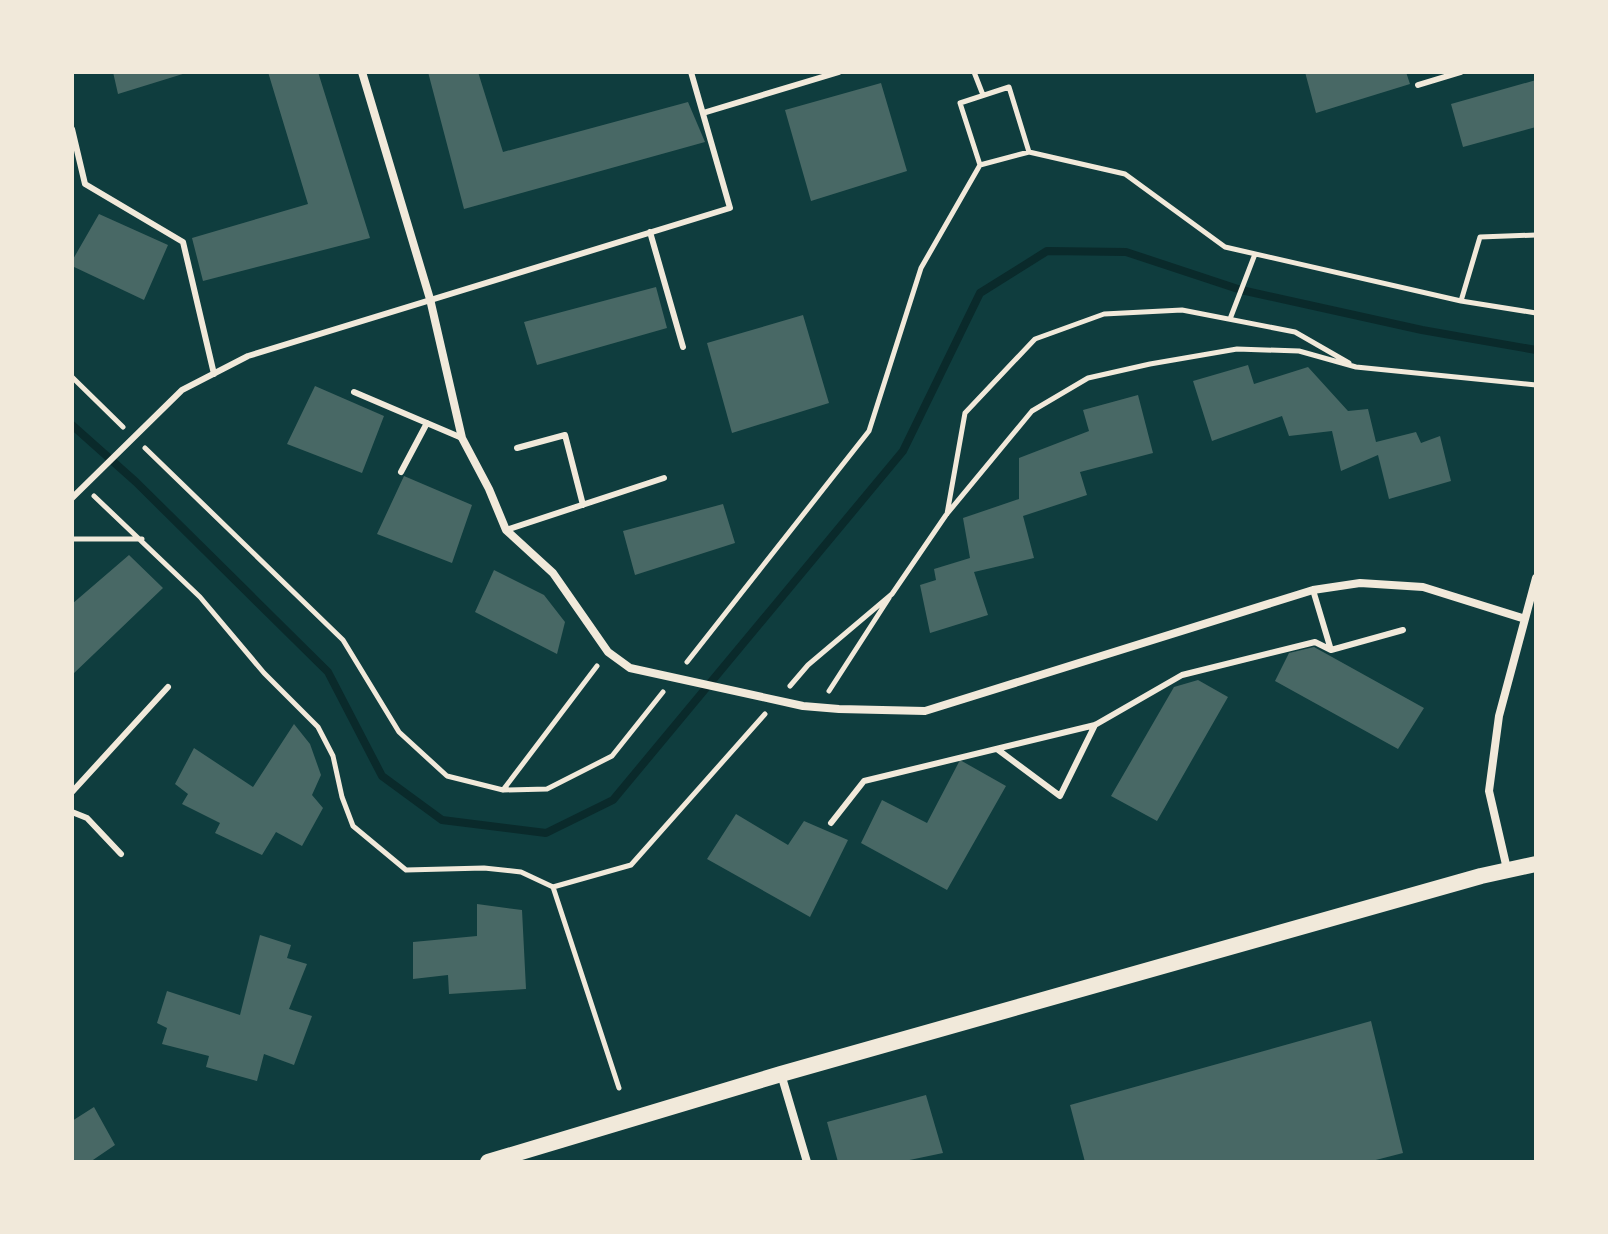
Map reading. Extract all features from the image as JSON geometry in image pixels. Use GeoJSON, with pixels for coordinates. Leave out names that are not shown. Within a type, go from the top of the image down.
{"type":"FeatureCollection","features":[{"type":"Feature","properties":{"kind":"main road"},"geometry":{"type":"LineString","coordinates":[[488,1162],[781,1074],[1507,869],[1536,864]]}},
{"type":"Feature","properties":{"kind":"street"},"geometry":{"type":"LineString","coordinates":[[362,72],[430,299],[462,438],[506,530],[553,573],[608,652],[630,668],[803,706],[925,711],[1313,590],[1360,583],[1423,587],[1525,619]]}},
{"type":"Feature","properties":{"kind":"street"},"geometry":{"type":"LineString","coordinates":[[1507,869],[1489,791],[1499,716],[1536,578]]}},
{"type":"Feature","properties":{"kind":"street"},"geometry":{"type":"LineString","coordinates":[[781,1074],[807,1162]]}},
{"type":"Feature","properties":{"kind":"lane"},"geometry":{"type":"LineString","coordinates":[[72,498],[182,390],[248,356],[730,208],[691,72]]}},
{"type":"Feature","properties":{"kind":"lane"},"geometry":{"type":"LineString","coordinates":[[703,113],[839,72]]}},
{"type":"Feature","properties":{"kind":"lane"},"geometry":{"type":"LineString","coordinates":[[1418,85],[1461,72]]}},
{"type":"Feature","properties":{"kind":"lane"},"geometry":{"type":"LineString","coordinates":[[72,129],[85,184],[183,242],[214,374]]}},
{"type":"Feature","properties":{"kind":"lane"},"geometry":{"type":"LineString","coordinates":[[650,232],[683,347]]}},
{"type":"Feature","properties":{"kind":"lane"},"geometry":{"type":"LineString","coordinates":[[354,392],[462,438]]}},
{"type":"Feature","properties":{"kind":"lane"},"geometry":{"type":"LineString","coordinates":[[401,472],[427,423]]}},
{"type":"Feature","properties":{"kind":"lane"},"geometry":{"type":"LineString","coordinates":[[517,448],[565,435],[583,505]]}},
{"type":"Feature","properties":{"kind":"lane"},"geometry":{"type":"LineString","coordinates":[[506,530],[664,478]]}},
{"type":"Feature","properties":{"kind":"lane"},"geometry":{"type":"LineString","coordinates":[[1313,590],[1331,650]]}},
{"type":"Feature","properties":{"kind":"lane"},"geometry":{"type":"LineString","coordinates":[[831,823],[864,781],[1095,725],[1182,675],[1315,642],[1331,650],[1403,630]]}},
{"type":"Feature","properties":{"kind":"lane"},"geometry":{"type":"LineString","coordinates":[[72,792],[168,687]]}},
{"type":"Feature","properties":{"kind":"lane"},"geometry":{"type":"LineString","coordinates":[[997,749],[1060,796],[1095,725]]}},
{"type":"Feature","properties":{"kind":"lane"},"geometry":{"type":"LineString","coordinates":[[72,812],[87,818],[121,854]]}},
{"type":"Feature","properties":{"kind":"path"},"geometry":{"type":"LineString","coordinates":[[974,72],[983,95]]}},
{"type":"Feature","properties":{"kind":"path"},"geometry":{"type":"LineString","coordinates":[[980,165],[960,103],[1009,87],[1029,152]]}},
{"type":"Feature","properties":{"kind":"path"},"geometry":{"type":"LineString","coordinates":[[681,669],[869,431],[921,268],[980,165],[1029,152],[1125,174],[1225,247],[1461,301],[1536,313]]}},
{"type":"Feature","properties":{"kind":"path"},"geometry":{"type":"LineString","coordinates":[[1461,301],[1480,237],[1536,235]]}},
{"type":"Feature","properties":{"kind":"path"},"geometry":{"type":"LineString","coordinates":[[1230,319],[1255,254]]}},
{"type":"Feature","properties":{"kind":"path"},"geometry":{"type":"LineString","coordinates":[[946,515],[965,413],[1035,339],[1104,314],[1182,310],[1295,332],[1356,367]]}},
{"type":"Feature","properties":{"kind":"path"},"geometry":{"type":"LineString","coordinates":[[826,695],[946,515],[1032,411],[1088,378],[1237,349],[1299,351],[1356,367],[1536,385]]}},
{"type":"Feature","properties":{"kind":"path"},"geometry":{"type":"LineString","coordinates":[[72,377],[128,432]]}},
{"type":"Feature","properties":{"kind":"path"},"geometry":{"type":"LineString","coordinates":[[140,443],[343,640],[399,732],[447,776],[503,790],[547,789],[612,756],[671,681]]}},
{"type":"Feature","properties":{"kind":"path"},"geometry":{"type":"LineString","coordinates":[[84,487],[200,597],[264,673],[318,727],[333,756],[342,797],[353,826],[406,870],[484,868],[521,872],[553,887],[631,865],[766,712]]}},
{"type":"Feature","properties":{"kind":"path"},"geometry":{"type":"LineString","coordinates":[[72,539],[142,539]]}},
{"type":"Feature","properties":{"kind":"path"},"geometry":{"type":"LineString","coordinates":[[787,689],[808,665],[892,594]]}},
{"type":"Feature","properties":{"kind":"path"},"geometry":{"type":"LineString","coordinates":[[503,790],[598,665]]}},
{"type":"Feature","properties":{"kind":"path"},"geometry":{"type":"LineString","coordinates":[[553,887],[619,1088]]}},
{"type":"Feature","properties":{"kind":"building"},"geometry":{"type":"Polygon","coordinates":[[[113,72],[185,72],[186,73],[118,94],[113,72]]]}},
{"type":"Feature","properties":{"kind":"building"},"geometry":{"type":"Polygon","coordinates":[[[268,72],[318,72],[370,238],[203,281],[192,238],[308,204],[268,72]]]}},
{"type":"Feature","properties":{"kind":"building"},"geometry":{"type":"Polygon","coordinates":[[[428,72],[478,72],[503,152],[688,102],[705,142],[464,209],[428,72]]]}},
{"type":"Feature","properties":{"kind":"building"},"geometry":{"type":"Polygon","coordinates":[[[1305,72],[1406,72],[1410,84],[1316,113],[1305,72]]]}},
{"type":"Feature","properties":{"kind":"building"},"geometry":{"type":"Polygon","coordinates":[[[1536,80],[1536,127],[1463,147],[1451,104],[1536,80]]]}},
{"type":"Feature","properties":{"kind":"building"},"geometry":{"type":"Polygon","coordinates":[[[881,83],[907,171],[811,201],[785,110],[881,83]]]}},
{"type":"Feature","properties":{"kind":"building"},"geometry":{"type":"Polygon","coordinates":[[[99,214],[168,245],[144,300],[72,266],[99,214]]]}},
{"type":"Feature","properties":{"kind":"building"},"geometry":{"type":"Polygon","coordinates":[[[656,287],[667,328],[537,365],[524,322],[656,287]]]}},
{"type":"Feature","properties":{"kind":"building"},"geometry":{"type":"Polygon","coordinates":[[[803,315],[829,403],[732,433],[707,343],[803,315]]]}},
{"type":"Feature","properties":{"kind":"building"},"geometry":{"type":"Polygon","coordinates":[[[1248,365],[1254,384],[1308,367],[1348,411],[1368,409],[1376,442],[1416,432],[1421,443],[1440,436],[1451,481],[1389,499],[1378,455],[1341,471],[1332,431],[1289,436],[1282,416],[1212,441],[1193,381],[1248,365]]]}},
{"type":"Feature","properties":{"kind":"building"},"geometry":{"type":"Polygon","coordinates":[[[315,386],[384,416],[362,473],[287,444],[315,386]]]}},
{"type":"Feature","properties":{"kind":"building"},"geometry":{"type":"Polygon","coordinates":[[[1138,395],[1153,453],[1080,472],[1087,495],[1023,516],[1034,558],[974,572],[988,615],[930,633],[920,585],[936,580],[934,569],[970,558],[963,518],[1019,499],[1019,458],[1089,431],[1083,410],[1138,395]]]}},
{"type":"Feature","properties":{"kind":"building"},"geometry":{"type":"Polygon","coordinates":[[[404,476],[472,505],[452,563],[377,534],[404,476]]]}},
{"type":"Feature","properties":{"kind":"building"},"geometry":{"type":"Polygon","coordinates":[[[723,504],[735,543],[635,575],[623,531],[723,504]]]}},
{"type":"Feature","properties":{"kind":"building"},"geometry":{"type":"Polygon","coordinates":[[[129,555],[163,588],[72,675],[72,604],[129,555]]]}},
{"type":"Feature","properties":{"kind":"building"},"geometry":{"type":"Polygon","coordinates":[[[494,570],[544,595],[565,622],[557,654],[475,612],[494,570]]]}},
{"type":"Feature","properties":{"kind":"building"},"geometry":{"type":"Polygon","coordinates":[[[1314,647],[1424,708],[1398,749],[1275,681],[1289,653],[1314,647]]]}},
{"type":"Feature","properties":{"kind":"building"},"geometry":{"type":"Polygon","coordinates":[[[1198,680],[1228,697],[1157,821],[1111,796],[1174,687],[1198,680]]]}},
{"type":"Feature","properties":{"kind":"building"},"geometry":{"type":"Polygon","coordinates":[[[294,724],[310,744],[321,775],[312,795],[323,808],[302,846],[276,832],[262,855],[215,833],[220,823],[182,804],[188,794],[175,784],[194,748],[253,787],[294,724]]]}},
{"type":"Feature","properties":{"kind":"building"},"geometry":{"type":"Polygon","coordinates":[[[960,760],[1006,786],[947,890],[861,843],[882,800],[927,823],[960,760]]]}},
{"type":"Feature","properties":{"kind":"building"},"geometry":{"type":"Polygon","coordinates":[[[736,814],[788,845],[804,821],[848,840],[810,917],[707,859],[736,814]]]}},
{"type":"Feature","properties":{"kind":"building"},"geometry":{"type":"Polygon","coordinates":[[[477,904],[522,910],[526,989],[449,994],[448,975],[413,979],[413,942],[477,936],[477,904]]]}},
{"type":"Feature","properties":{"kind":"building"},"geometry":{"type":"Polygon","coordinates":[[[260,935],[291,945],[287,958],[307,964],[289,1009],[312,1016],[294,1065],[264,1054],[257,1081],[206,1067],[209,1056],[162,1044],[167,1028],[157,1023],[167,991],[240,1015],[260,935]]]}},
{"type":"Feature","properties":{"kind":"building"},"geometry":{"type":"Polygon","coordinates":[[[1371,1021],[1403,1153],[1368,1162],[1085,1162],[1070,1105],[1371,1021]]]}},
{"type":"Feature","properties":{"kind":"building"},"geometry":{"type":"Polygon","coordinates":[[[926,1095],[943,1153],[900,1162],[838,1162],[827,1122],[926,1095]]]}},
{"type":"Feature","properties":{"kind":"building"},"geometry":{"type":"Polygon","coordinates":[[[94,1107],[115,1145],[90,1162],[72,1162],[72,1121],[94,1107]]]}},
{"type":"Feature","properties":{"kind":"waterway"},"geometry":{"type":"LineString","coordinates":[[72,425],[136,482],[328,672],[382,776],[442,820],[546,833],[613,800],[903,451],[980,293],[1047,251],[1126,252],[1241,290],[1422,330],[1536,350]]}}]}
